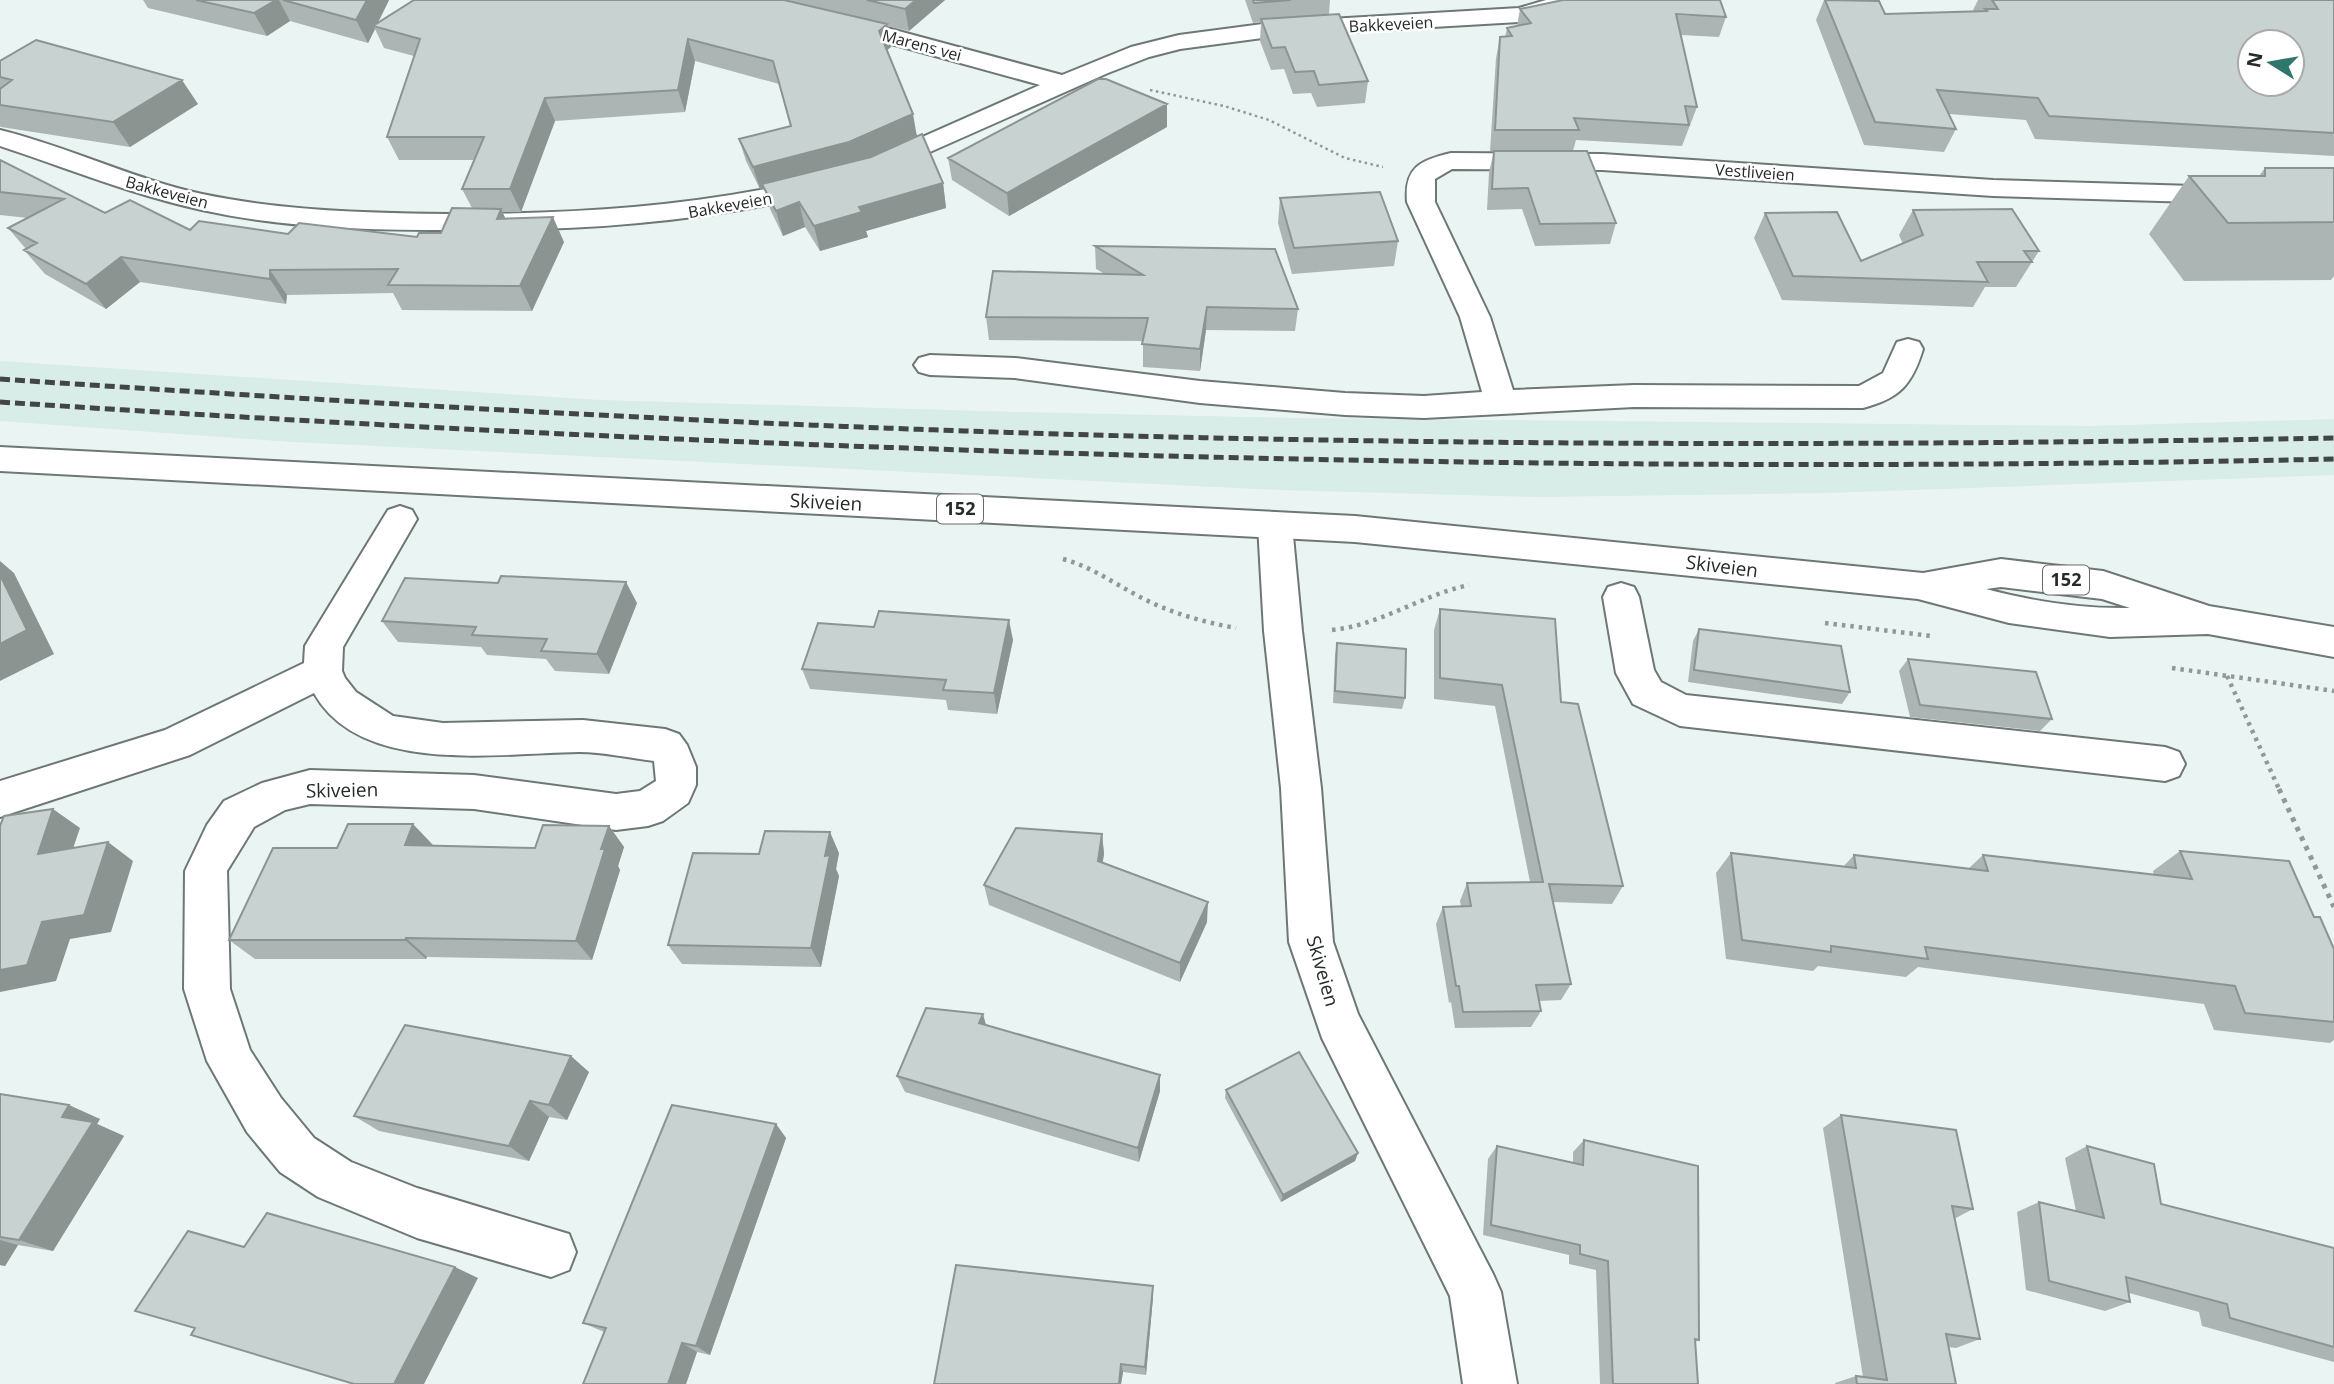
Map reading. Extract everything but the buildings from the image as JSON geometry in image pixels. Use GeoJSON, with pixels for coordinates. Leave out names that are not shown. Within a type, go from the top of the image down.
{"type":"FeatureCollection","features":[{"type":"Feature","properties":{"kind":"street","name":"Marens vei"},"geometry":{"type":"LineString","coordinates":[[738,0],[1075,79]]}},
{"type":"Feature","properties":{"kind":"street","name":"Bakkeveien"},"geometry":{"type":"LineString","coordinates":[[0,138],[115,178],[201,202],[304,218],[517,223],[607,220],[715,208],[774,198],[846,178],[1140,52],[1227,34],[1507,16],[1547,9],[1563,0]]}},
{"type":"Feature","properties":{"kind":"street","name":"Vestliveien"},"geometry":{"type":"LineString","coordinates":[[1422,175],[1433,166],[1451,161],[1602,162],[1993,188],[2323,206]]}},
{"type":"Feature","properties":{"kind":"street"},"geometry":{"type":"LineString","coordinates":[[1422,175],[1419,187],[1421,202],[1475,317],[1501,401]]}},
{"type":"Feature","properties":{"kind":"street"},"geometry":{"type":"LineString","coordinates":[[930,365],[1015,368],[1200,392],[1345,404],[1424,407],[1634,396],[1863,397],[1890,386],[1902,370],[1908,349]]}},
{"type":"Feature","properties":{"kind":"street","name":"Skiveien"},"geometry":{"type":"LineString","coordinates":[[0,459],[1275,525],[1450,537],[1918,585],[2009,609],[2110,623],[2208,620],[2334,642]]}},
{"type":"Feature","properties":{"kind":"street"},"geometry":{"type":"LineString","coordinates":[[0,799],[176,743],[323,671],[324,646],[331,631],[400,519]]}},
{"type":"Feature","properties":{"kind":"street","name":"Skiveien"},"geometry":{"type":"LineString","coordinates":[[1275,525],[1283,631],[1301,788],[1311,942],[1338,1022],[1475,1292],[1490,1384]]}},
{"type":"Feature","properties":{"kind":"street"},"geometry":{"type":"LineString","coordinates":[[1621,597],[1635,673],[1647,693],[1680,709],[2165,764]]}},
{"type":"Feature","properties":{"kind":"street","name":"Skiveien"},"geometry":{"type":"LineString","coordinates":[[323,671],[329,686],[342,703],[385,731],[443,739],[583,736],[665,747],[674,757],[679,775],[674,791],[648,808],[616,812],[474,792],[310,788],[276,795],[240,814],[222,838],[206,871],[207,989],[230,1061],[264,1115],[297,1155],[335,1180],[417,1213],[551,1252]]}},
{"type":"Feature","properties":{"kind":"path"},"geometry":{"type":"LineString","coordinates":[[1075,79],[1236,110],[1269,120],[1345,158],[1422,175]]}},
{"type":"Feature","properties":{"kind":"path"},"geometry":{"type":"LineString","coordinates":[[1052,557],[1088,567],[1141,598],[1194,618],[1234,627],[1283,631],[1354,628],[1431,594],[1475,585]]}},
{"type":"Feature","properties":{"kind":"path"},"geometry":{"type":"LineString","coordinates":[[1818,622],[1938,637]]}},
{"type":"Feature","properties":{"kind":"path"},"geometry":{"type":"LineString","coordinates":[[2162,666],[2334,691]]}},
{"type":"Feature","properties":{"kind":"path"},"geometry":{"type":"LineString","coordinates":[[2227,675],[2334,907]]}},
{"type":"Feature","properties":{"kind":"shaded area"},"geometry":{"type":"Polygon","coordinates":[[[0,361],[600,400],[1021,412],[1295,418],[2091,426],[2334,419],[2334,475],[1828,493],[1539,497],[1279,490],[292,442],[0,421],[0,361]]]}},
{"type":"Feature","properties":{"kind":"railway"},"geometry":{"type":"LineString","coordinates":[[0,379],[586,414],[879,428],[1172,437],[1753,444],[2334,438]]}},
{"type":"Feature","properties":{"kind":"railway"},"geometry":{"type":"LineString","coordinates":[[0,402],[583,435],[1167,456],[1750,464],[2042,464],[2334,459]]}}]}
